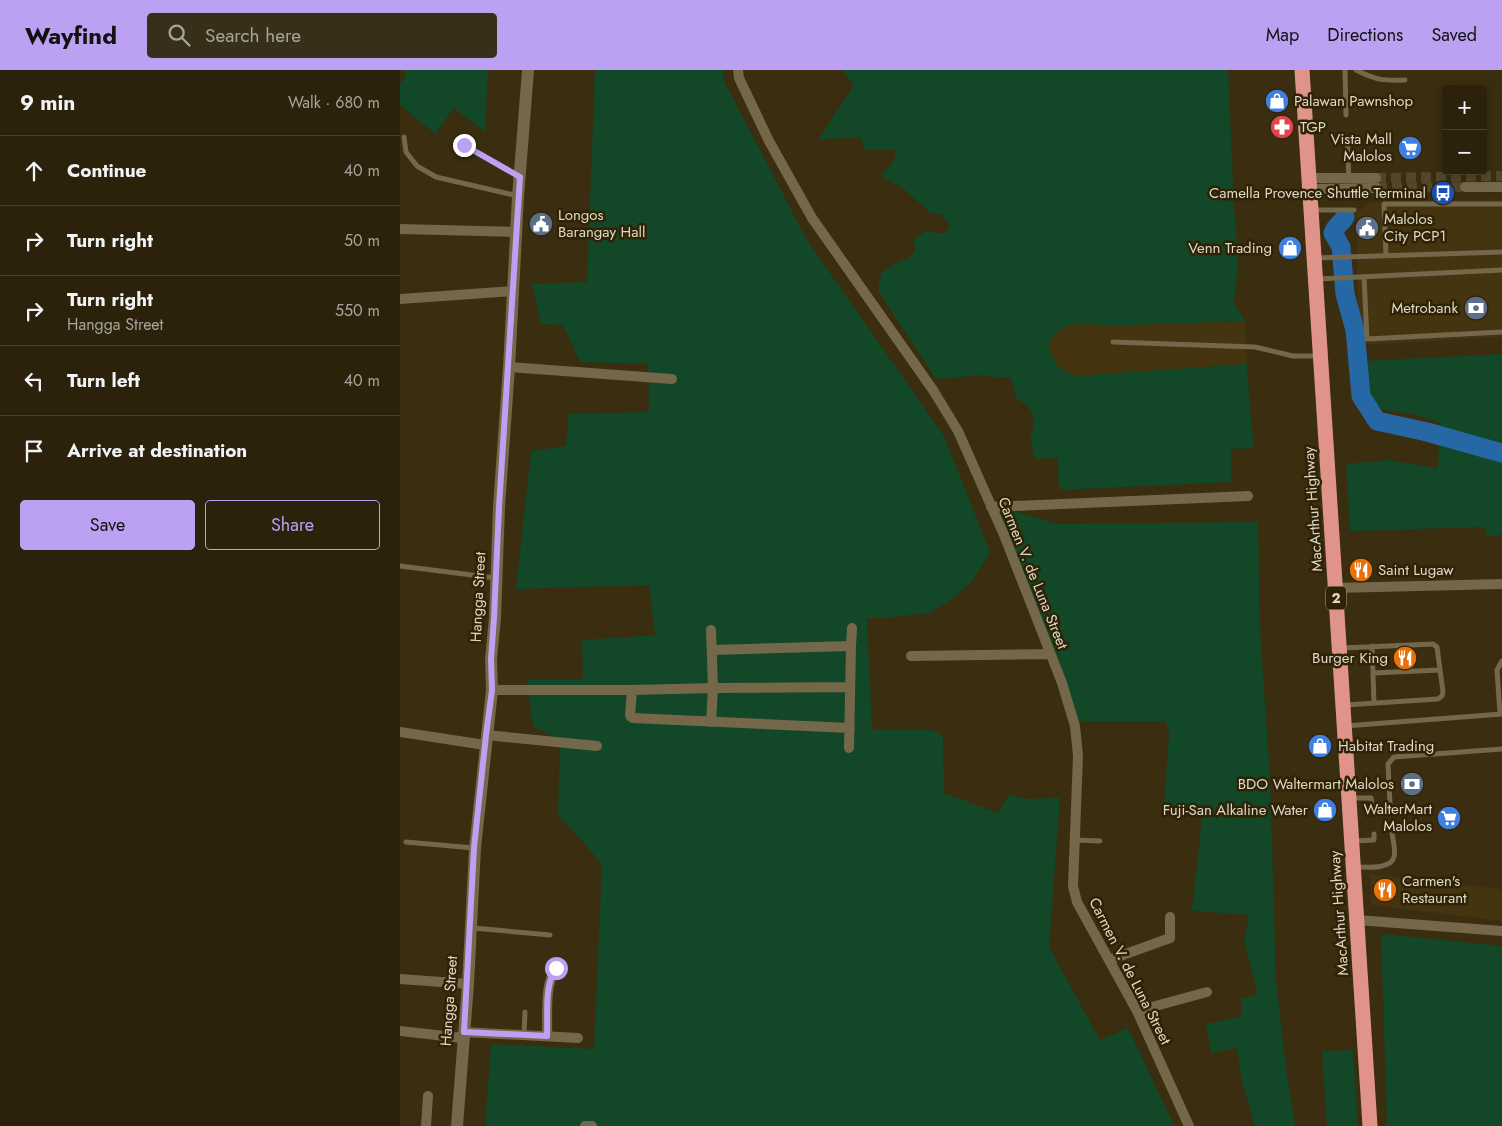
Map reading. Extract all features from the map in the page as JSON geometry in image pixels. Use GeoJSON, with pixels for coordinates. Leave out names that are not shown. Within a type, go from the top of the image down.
{"type":"FeatureCollection","features":[{"type":"Feature","properties":{"kind":"highway","name":"MacArthur Highway"},"geometry":{"type":"LineString","coordinates":[[1302,70],[1370,1126]]}},
{"type":"Feature","properties":{"kind":"street","name":"Hangga Street"},"geometry":{"type":"LineString","coordinates":[[457,1126],[468,984],[474,848],[492,690],[491,659],[499,507],[518,196],[528,70]]}},
{"type":"Feature","properties":{"kind":"street","name":"Carmen V. de Luna Street"},"geometry":{"type":"LineString","coordinates":[[738,70],[739,78],[769,141],[812,218],[933,390],[958,431],[1004,535],[1062,683],[1075,726],[1078,756],[1072,886],[1077,902],[1137,1011],[1189,1126]]}},
{"type":"Feature","properties":{"kind":"street"},"geometry":{"type":"LineString","coordinates":[[1310,183],[1377,183]]}},
{"type":"Feature","properties":{"kind":"street"},"geometry":{"type":"LineString","coordinates":[[1465,187],[1502,187]]}},
{"type":"Feature","properties":{"kind":"street"},"geometry":{"type":"LineString","coordinates":[[400,229],[516,232]]}},
{"type":"Feature","properties":{"kind":"street"},"geometry":{"type":"LineString","coordinates":[[400,299],[513,291]]}},
{"type":"Feature","properties":{"kind":"street"},"geometry":{"type":"LineString","coordinates":[[509,367],[672,379]]}},
{"type":"Feature","properties":{"kind":"street"},"geometry":{"type":"LineString","coordinates":[[990,507],[1248,496]]}},
{"type":"Feature","properties":{"kind":"street"},"geometry":{"type":"LineString","coordinates":[[1335,588],[1502,584]]}},
{"type":"Feature","properties":{"kind":"street"},"geometry":{"type":"LineString","coordinates":[[849,748],[852,628]]}},
{"type":"Feature","properties":{"kind":"street"},"geometry":{"type":"LineString","coordinates":[[711,630],[713,688],[711,722]]}},
{"type":"Feature","properties":{"kind":"street"},"geometry":{"type":"LineString","coordinates":[[712,650],[851,646]]}},
{"type":"Feature","properties":{"kind":"street"},"geometry":{"type":"LineString","coordinates":[[911,656],[1050,654]]}},
{"type":"Feature","properties":{"kind":"street"},"geometry":{"type":"LineString","coordinates":[[492,690],[850,687]]}},
{"type":"Feature","properties":{"kind":"street"},"geometry":{"type":"LineString","coordinates":[[632,690],[630,716],[633,718],[850,728]]}},
{"type":"Feature","properties":{"kind":"street"},"geometry":{"type":"LineString","coordinates":[[400,732],[485,740],[597,746]]}},
{"type":"Feature","properties":{"kind":"street"},"geometry":{"type":"LineString","coordinates":[[1109,960],[1170,938],[1170,917]]}},
{"type":"Feature","properties":{"kind":"street"},"geometry":{"type":"LineString","coordinates":[[1357,920],[1502,931]]}},
{"type":"Feature","properties":{"kind":"street"},"geometry":{"type":"LineString","coordinates":[[547,1036],[548,984],[556,968]]}},
{"type":"Feature","properties":{"kind":"street"},"geometry":{"type":"LineString","coordinates":[[400,979],[468,984]]}},
{"type":"Feature","properties":{"kind":"street"},"geometry":{"type":"LineString","coordinates":[[1137,1011],[1207,992]]}},
{"type":"Feature","properties":{"kind":"street"},"geometry":{"type":"LineString","coordinates":[[400,1031],[464,1035],[524,1034],[578,1038]]}},
{"type":"Feature","properties":{"kind":"street"},"geometry":{"type":"LineString","coordinates":[[426,1126],[428,1096]]}},
{"type":"Feature","properties":{"kind":"street"},"geometry":{"type":"LineString","coordinates":[[585,1126],[592,1126]]}},
{"type":"Feature","properties":{"kind":"lane"},"geometry":{"type":"LineString","coordinates":[[1345,70],[1346,115]]}},
{"type":"Feature","properties":{"kind":"lane"},"geometry":{"type":"LineString","coordinates":[[1356,70],[1384,81],[1405,80]]}},
{"type":"Feature","properties":{"kind":"lane"},"geometry":{"type":"LineString","coordinates":[[404,137],[406,152],[417,166],[436,177],[518,196]]}},
{"type":"Feature","properties":{"kind":"lane"},"geometry":{"type":"LineString","coordinates":[[1347,139],[1349,183]]}},
{"type":"Feature","properties":{"kind":"lane"},"geometry":{"type":"LineString","coordinates":[[464,145],[520,177]]}},
{"type":"Feature","properties":{"kind":"lane"},"geometry":{"type":"LineString","coordinates":[[1386,256],[1384,204],[1502,204]]}},
{"type":"Feature","properties":{"kind":"lane"},"geometry":{"type":"LineString","coordinates":[[1311,210],[1354,210]]}},
{"type":"Feature","properties":{"kind":"lane"},"geometry":{"type":"LineString","coordinates":[[1314,258],[1502,252]]}},
{"type":"Feature","properties":{"kind":"lane"},"geometry":{"type":"LineString","coordinates":[[1315,279],[1502,270]]}},
{"type":"Feature","properties":{"kind":"lane"},"geometry":{"type":"LineString","coordinates":[[1364,277],[1368,339],[1502,332]]}},
{"type":"Feature","properties":{"kind":"lane"},"geometry":{"type":"LineString","coordinates":[[1113,342],[1256,347],[1292,356],[1320,356]]}},
{"type":"Feature","properties":{"kind":"lane"},"geometry":{"type":"LineString","coordinates":[[400,566],[496,578]]}},
{"type":"Feature","properties":{"kind":"lane"},"geometry":{"type":"LineString","coordinates":[[1340,648],[1433,644],[1437,647],[1442,692],[1442,696],[1438,699],[1342,705]]}},
{"type":"Feature","properties":{"kind":"lane"},"geometry":{"type":"LineString","coordinates":[[1372,646],[1374,703]]}},
{"type":"Feature","properties":{"kind":"lane"},"geometry":{"type":"LineString","coordinates":[[1344,726],[1501,714],[1497,670],[1502,661]]}},
{"type":"Feature","properties":{"kind":"lane"},"geometry":{"type":"LineString","coordinates":[[1373,673],[1440,670]]}},
{"type":"Feature","properties":{"kind":"lane"},"geometry":{"type":"LineString","coordinates":[[1390,804],[1388,764],[1394,757],[1502,749]]}},
{"type":"Feature","properties":{"kind":"lane"},"geometry":{"type":"LineString","coordinates":[[1349,798],[1371,798],[1372,804]]}},
{"type":"Feature","properties":{"kind":"lane"},"geometry":{"type":"LineString","coordinates":[[1354,867],[1386,866],[1390,863],[1394,857],[1392,833]]}},
{"type":"Feature","properties":{"kind":"lane"},"geometry":{"type":"LineString","coordinates":[[1352,841],[1374,840],[1374,834]]}},
{"type":"Feature","properties":{"kind":"lane"},"geometry":{"type":"LineString","coordinates":[[1075,840],[1100,841]]}},
{"type":"Feature","properties":{"kind":"lane"},"geometry":{"type":"LineString","coordinates":[[406,842],[474,848]]}},
{"type":"Feature","properties":{"kind":"lane"},"geometry":{"type":"LineString","coordinates":[[470,928],[550,935]]}},
{"type":"Feature","properties":{"kind":"lane"},"geometry":{"type":"LineString","coordinates":[[524,1034],[525,1012]]}},
{"type":"Feature","properties":{"kind":"shaded area"},"geometry":{"type":"Polygon","coordinates":[[[1502,199],[1502,337],[1362,345],[1358,301],[1356,212],[1369,203],[1390,201],[1502,199]]]}},
{"type":"Feature","properties":{"kind":"shaded area"},"geometry":{"type":"Polygon","coordinates":[[[1245,321],[1247,364],[1074,376],[1058,367],[1048,347],[1050,340],[1056,333],[1074,324],[1087,323],[1105,326],[1245,321]]]}},
{"type":"Feature","properties":{"kind":"shaded area"},"geometry":{"type":"Polygon","coordinates":[[[1370,874],[1502,889],[1502,921],[1371,905],[1370,874]]]}},
{"type":"Feature","properties":{"kind":"green space"},"geometry":{"type":"Polygon","coordinates":[[[402,70],[488,70],[485,132],[454,108],[435,134],[400,105],[400,84],[407,74],[402,70]]]}},
{"type":"Feature","properties":{"kind":"green space"},"geometry":{"type":"Polygon","coordinates":[[[595,70],[723,70],[723,79],[807,240],[944,436],[990,552],[972,581],[951,600],[928,613],[867,618],[872,729],[931,730],[943,736],[944,793],[998,813],[1010,794],[1024,799],[1060,798],[1049,947],[1100,1040],[1128,1028],[1173,1126],[485,1126],[491,1044],[594,1049],[602,864],[558,814],[560,740],[533,726],[527,680],[583,679],[582,640],[655,635],[649,585],[516,589],[531,451],[566,446],[569,414],[649,412],[648,364],[580,362],[563,325],[541,324],[532,284],[587,282],[595,70]]]}},
{"type":"Feature","properties":{"kind":"green space"},"geometry":{"type":"Polygon","coordinates":[[[842,70],[1228,70],[1238,265],[1234,303],[1245,321],[1105,326],[1071,325],[1057,332],[1048,347],[1058,367],[1074,376],[1247,364],[1254,448],[1231,449],[1231,482],[1059,490],[1058,458],[1035,459],[1031,442],[1034,424],[1033,416],[1027,406],[1017,399],[1010,377],[985,375],[936,379],[879,292],[879,281],[882,272],[909,258],[915,251],[914,240],[925,231],[946,233],[950,225],[942,215],[929,212],[903,188],[880,176],[891,164],[896,150],[864,150],[860,137],[818,140],[854,85],[842,70]]]}},
{"type":"Feature","properties":{"kind":"green space"},"geometry":{"type":"Polygon","coordinates":[[[1502,354],[1502,535],[1486,536],[1485,527],[1350,531],[1346,464],[1388,460],[1438,468],[1440,423],[1413,414],[1383,410],[1371,398],[1365,361],[1502,354]]]}},
{"type":"Feature","properties":{"kind":"green space"},"geometry":{"type":"Polygon","coordinates":[[[1014,511],[1056,524],[1258,522],[1260,630],[1270,778],[1276,980],[1295,1126],[1255,1126],[1242,1083],[1237,1048],[1211,1053],[1206,1024],[1241,1017],[1241,999],[1258,994],[1244,941],[1249,915],[1192,911],[1203,809],[1164,807],[1169,734],[1166,721],[1078,721],[996,514],[1014,511]]]}},
{"type":"Feature","properties":{"kind":"green space"},"geometry":{"type":"Polygon","coordinates":[[[1381,934],[1502,946],[1502,1126],[1387,1126],[1381,934]]]}},
{"type":"Feature","properties":{"kind":"green space"},"geometry":{"type":"Polygon","coordinates":[[[1353,1050],[1358,1126],[1327,1126],[1322,1051],[1353,1050]]]}},
{"type":"Feature","properties":{"kind":"waterway"},"geometry":{"type":"LineString","coordinates":[[1345,217],[1333,233],[1341,247],[1345,294],[1355,330],[1361,396],[1377,421],[1427,432],[1502,453]]}},
{"type":"Feature","properties":{"kind":"tunnel"},"geometry":{"type":"LineString","coordinates":[[1376,178],[1502,176]]}},
{"type":"Feature","properties":{"kind":"tunnel"},"geometry":{"type":"LineString","coordinates":[[1377,188],[1465,187]]}},
{"type":"Feature","properties":{"kind":"place","name":"Palawan Pawnshop"},"geometry":{"type":"Point","coordinates":[1277,101]}},
{"type":"Feature","properties":{"kind":"place","name":"TGP"},"geometry":{"type":"Point","coordinates":[1282,127]}},
{"type":"Feature","properties":{"kind":"place","name":"Vista Mall Malolos"},"geometry":{"type":"Point","coordinates":[1410,148]}},
{"type":"Feature","properties":{"kind":"place","name":"Camella Provence Shuttle Terminal"},"geometry":{"type":"Point","coordinates":[1443,193]}},
{"type":"Feature","properties":{"kind":"place","name":"Longos Barangay Hall"},"geometry":{"type":"Point","coordinates":[541,224]}},
{"type":"Feature","properties":{"kind":"place","name":"Malolos City PCP1"},"geometry":{"type":"Point","coordinates":[1367,228]}},
{"type":"Feature","properties":{"kind":"place","name":"Venn Trading"},"geometry":{"type":"Point","coordinates":[1290,248]}},
{"type":"Feature","properties":{"kind":"place","name":"Metrobank"},"geometry":{"type":"Point","coordinates":[1476,308]}},
{"type":"Feature","properties":{"kind":"place","name":"Saint Lugaw"},"geometry":{"type":"Point","coordinates":[1361,570]}},
{"type":"Feature","properties":{"kind":"place","name":"Burger King"},"geometry":{"type":"Point","coordinates":[1405,658]}},
{"type":"Feature","properties":{"kind":"place","name":"Habitat Trading"},"geometry":{"type":"Point","coordinates":[1320,746]}},
{"type":"Feature","properties":{"kind":"place","name":"BDO Waltermart Malolos"},"geometry":{"type":"Point","coordinates":[1412,784]}},
{"type":"Feature","properties":{"kind":"place","name":"Fuji-San Alkaline Water"},"geometry":{"type":"Point","coordinates":[1325,810]}},
{"type":"Feature","properties":{"kind":"place","name":"WalterMart Malolos"},"geometry":{"type":"Point","coordinates":[1449,818]}},
{"type":"Feature","properties":{"kind":"place","name":"Carmen's Restaurant"},"geometry":{"type":"Point","coordinates":[1385,890]}},
{"type":"Feature","properties":{"kind":"route"},"geometry":{"type":"LineString","coordinates":[[464,145],[520,177],[499,507],[491,659],[492,690],[474,848],[464,1032],[547,1036],[548,984],[556,968]]}}]}
